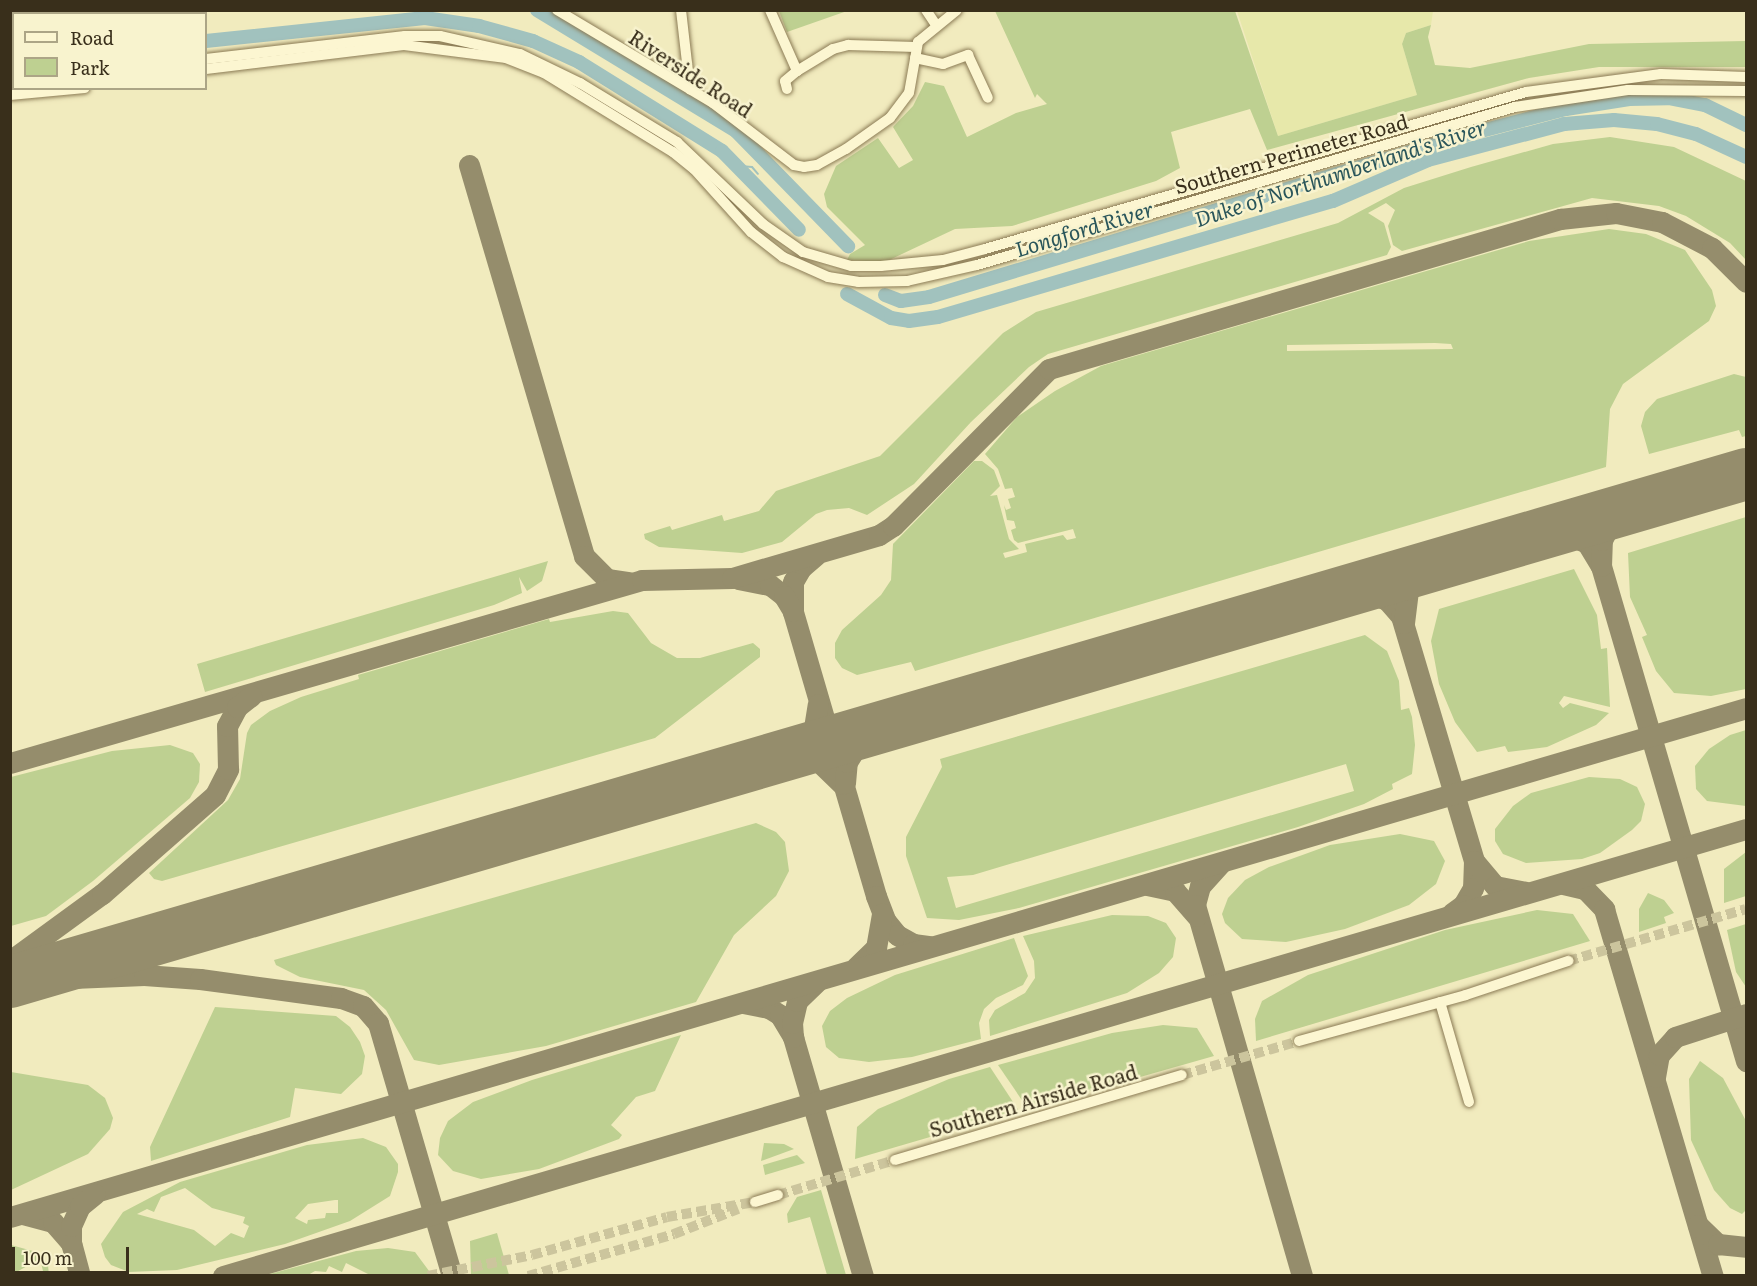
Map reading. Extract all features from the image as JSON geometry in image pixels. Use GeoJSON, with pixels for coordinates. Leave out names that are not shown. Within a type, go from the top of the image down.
{"type":"FeatureCollection","features":[{"type":"Feature","properties":{"kind":"street","name":"Riverside Road"},"geometry":{"type":"LineString","coordinates":[[557,10],[690,89],[794,165],[804,167],[836,154],[891,118],[909,93],[916,53]]}},
{"type":"Feature","properties":{"kind":"street"},"geometry":{"type":"LineString","coordinates":[[681,10],[690,89]]}},
{"type":"Feature","properties":{"kind":"street"},"geometry":{"type":"LineString","coordinates":[[770,10],[797,71]]}},
{"type":"Feature","properties":{"kind":"street"},"geometry":{"type":"LineString","coordinates":[[926,10],[936,25]]}},
{"type":"Feature","properties":{"kind":"street"},"geometry":{"type":"LineString","coordinates":[[916,53],[936,25],[957,10]]}},
{"type":"Feature","properties":{"kind":"street","name":"Southern Perimeter Road"},"geometry":{"type":"LineString","coordinates":[[207,59],[405,36],[440,36],[520,54],[550,66],[677,142],[788,243],[818,258],[871,266],[942,260],[986,249],[1526,92],[1637,76],[1746,77]]}},
{"type":"Feature","properties":{"kind":"street","name":"Southern Perimeter Road"},"geometry":{"type":"LineString","coordinates":[[207,69],[404,45],[506,58],[553,79],[673,152],[694,169],[750,232],[783,257],[828,277],[858,282],[907,281],[976,265],[1515,107],[1629,90],[1746,91]]}},
{"type":"Feature","properties":{"kind":"street"},"geometry":{"type":"LineString","coordinates":[[787,89],[785,81],[797,71],[833,49],[848,45],[916,53],[943,64],[972,53],[988,98]]}},
{"type":"Feature","properties":{"kind":"street"},"geometry":{"type":"LineString","coordinates":[[10,95],[64,90]]}},
{"type":"Feature","properties":{"kind":"street"},"geometry":{"type":"LineString","coordinates":[[1299,1041],[1440,1002],[1568,961]]}},
{"type":"Feature","properties":{"kind":"street"},"geometry":{"type":"LineString","coordinates":[[1440,1002],[1469,1102]]}},
{"type":"Feature","properties":{"kind":"street","name":"Southern Airside Road"},"geometry":{"type":"LineString","coordinates":[[895,1160],[1182,1075]]}},
{"type":"Feature","properties":{"kind":"street"},"geometry":{"type":"LineString","coordinates":[[755,1202],[778,1195]]}},
{"type":"Feature","properties":{"kind":"green space"},"geometry":{"type":"Polygon","coordinates":[[[779,10],[847,11],[787,32],[779,10]]]}},
{"type":"Feature","properties":{"kind":"green space"},"geometry":{"type":"Polygon","coordinates":[[[995,11],[1235,11],[1278,136],[1417,95],[1402,44],[1406,33],[1431,25],[1428,37],[1435,65],[1470,68],[1589,44],[1746,41],[1746,67],[1599,67],[1529,78],[1267,150],[1250,109],[1171,132],[1180,168],[1156,181],[1012,226],[955,229],[885,262],[847,260],[850,254],[865,245],[827,207],[824,194],[836,166],[878,138],[899,168],[913,160],[893,127],[913,106],[925,82],[944,86],[967,137],[1016,113],[1047,104],[1037,94],[1035,98],[995,11]]]}},
{"type":"Feature","properties":{"kind":"green space"},"geometry":{"type":"Polygon","coordinates":[[[1237,11],[1433,11],[1431,25],[1406,33],[1402,44],[1417,95],[1278,136],[1237,11]]]}},
{"type":"Feature","properties":{"kind":"green space"},"geometry":{"type":"Polygon","coordinates":[[[1610,137],[1674,147],[1746,181],[1746,260],[1730,243],[1686,216],[1659,206],[1592,198],[1402,251],[1393,245],[1388,226],[1395,210],[1386,203],[1368,213],[1384,223],[1391,247],[1387,255],[1048,354],[1029,367],[971,422],[914,484],[867,515],[849,508],[827,510],[816,514],[782,542],[742,553],[659,547],[645,539],[644,534],[670,526],[672,530],[722,515],[724,521],[759,511],[776,491],[880,456],[1003,333],[1036,312],[1338,223],[1404,188],[1471,167],[1553,144],[1610,137]]]}},
{"type":"Feature","properties":{"kind":"green space"},"geometry":{"type":"Polygon","coordinates":[[[1609,229],[1646,234],[1685,250],[1712,290],[1716,306],[1709,321],[1623,384],[1610,409],[1606,467],[915,671],[911,662],[857,675],[842,668],[835,658],[835,643],[842,630],[881,595],[891,580],[893,544],[974,461],[982,461],[994,470],[1000,486],[990,496],[997,495],[1009,539],[1019,549],[1003,553],[1005,558],[1027,552],[1025,544],[1063,535],[1067,540],[1076,538],[1073,529],[1018,543],[1014,540],[1011,530],[1016,528],[1014,521],[1007,520],[1004,505],[1006,510],[1011,508],[1008,499],[1015,497],[1012,488],[1005,489],[998,469],[985,454],[1017,417],[1055,391],[1101,366],[1529,241],[1609,229]],[[1451,344],[1287,345],[1287,351],[1453,349],[1451,344]]]}},
{"type":"Feature","properties":{"kind":"green space"},"geometry":{"type":"Polygon","coordinates":[[[1734,374],[1746,377],[1746,436],[1742,437],[1739,430],[1649,454],[1641,426],[1645,412],[1657,399],[1734,374]]]}},
{"type":"Feature","properties":{"kind":"green space"},"geometry":{"type":"Polygon","coordinates":[[[1746,517],[1746,689],[1711,696],[1674,693],[1656,671],[1642,637],[1647,635],[1630,597],[1628,553],[1746,517]]]}},
{"type":"Feature","properties":{"kind":"green space"},"geometry":{"type":"Polygon","coordinates":[[[548,561],[542,581],[527,591],[519,577],[522,593],[494,605],[205,692],[197,664],[548,561]]]}},
{"type":"Feature","properties":{"kind":"green space"},"geometry":{"type":"Polygon","coordinates":[[[1574,569],[1597,615],[1601,649],[1607,648],[1610,707],[1564,696],[1559,703],[1563,708],[1570,703],[1609,713],[1596,725],[1547,747],[1508,752],[1505,746],[1477,752],[1455,722],[1439,684],[1431,641],[1439,609],[1574,569]]]}},
{"type":"Feature","properties":{"kind":"green space"},"geometry":{"type":"Polygon","coordinates":[[[613,611],[628,613],[651,643],[677,658],[700,658],[753,643],[760,649],[760,657],[655,738],[162,881],[154,879],[149,873],[228,800],[240,779],[247,733],[251,725],[270,711],[301,697],[359,679],[358,675],[549,619],[550,622],[613,611]]]}},
{"type":"Feature","properties":{"kind":"green space"},"geometry":{"type":"Polygon","coordinates":[[[1365,635],[1387,651],[1399,681],[1401,710],[1409,708],[1412,717],[1415,745],[1412,774],[1392,784],[1393,789],[1364,804],[1298,827],[1019,908],[959,920],[927,918],[906,856],[906,837],[942,767],[940,759],[1365,635]],[[1346,764],[973,875],[947,877],[956,908],[1354,791],[1346,764]]]}},
{"type":"Feature","properties":{"kind":"green space"},"geometry":{"type":"Polygon","coordinates":[[[1746,730],[1746,806],[1707,801],[1696,789],[1695,766],[1709,749],[1730,735],[1746,730]]]}},
{"type":"Feature","properties":{"kind":"green space"},"geometry":{"type":"Polygon","coordinates":[[[170,745],[193,753],[200,764],[199,782],[190,798],[93,881],[46,916],[11,926],[11,777],[112,751],[170,745]]]}},
{"type":"Feature","properties":{"kind":"green space"},"geometry":{"type":"Polygon","coordinates":[[[1589,777],[1620,779],[1637,787],[1645,804],[1641,821],[1632,830],[1600,853],[1582,859],[1526,863],[1503,854],[1495,841],[1495,829],[1513,806],[1531,793],[1589,777]]]}},
{"type":"Feature","properties":{"kind":"green space"},"geometry":{"type":"Polygon","coordinates":[[[756,823],[776,832],[785,842],[789,871],[776,896],[734,935],[696,1002],[546,1046],[439,1065],[414,1060],[386,1010],[364,990],[300,977],[276,965],[274,960],[756,823]]]}},
{"type":"Feature","properties":{"kind":"green space"},"geometry":{"type":"Polygon","coordinates":[[[1400,834],[1434,841],[1445,861],[1436,884],[1409,905],[1345,929],[1286,942],[1242,939],[1225,923],[1222,914],[1228,898],[1245,880],[1269,867],[1330,845],[1400,834]]]}},
{"type":"Feature","properties":{"kind":"green space"},"geometry":{"type":"Polygon","coordinates":[[[1746,852],[1746,896],[1724,903],[1724,869],[1746,852]]]}},
{"type":"Feature","properties":{"kind":"green space"},"geometry":{"type":"Polygon","coordinates":[[[1648,893],[1664,900],[1674,913],[1664,917],[1666,923],[1639,932],[1639,909],[1648,893]]]}},
{"type":"Feature","properties":{"kind":"green space"},"geometry":{"type":"Polygon","coordinates":[[[1537,910],[1573,914],[1590,941],[1256,1041],[1255,1019],[1262,1001],[1308,975],[1445,930],[1537,910]]]}},
{"type":"Feature","properties":{"kind":"green space"},"geometry":{"type":"Polygon","coordinates":[[[1112,915],[1148,916],[1166,923],[1176,938],[1173,957],[1159,973],[1127,993],[990,1036],[989,1020],[995,1010],[1025,993],[1035,978],[1034,961],[1023,936],[1112,915]]]}},
{"type":"Feature","properties":{"kind":"green space"},"geometry":{"type":"Polygon","coordinates":[[[1746,924],[1746,987],[1736,972],[1727,930],[1746,924]]]}},
{"type":"Feature","properties":{"kind":"green space"},"geometry":{"type":"Polygon","coordinates":[[[1014,938],[1028,976],[1023,985],[996,998],[984,1009],[979,1023],[981,1039],[912,1057],[869,1062],[839,1058],[826,1047],[822,1026],[830,1011],[847,998],[895,975],[1014,938]]]}},
{"type":"Feature","properties":{"kind":"green space"},"geometry":{"type":"Polygon","coordinates":[[[215,1007],[336,1016],[350,1027],[360,1042],[365,1056],[362,1074],[341,1094],[295,1088],[290,1117],[151,1161],[150,1147],[215,1007]]]}},
{"type":"Feature","properties":{"kind":"green space"},"geometry":{"type":"Polygon","coordinates":[[[1163,1025],[1197,1028],[1214,1056],[1028,1109],[998,1065],[1112,1033],[1163,1025]]]}},
{"type":"Feature","properties":{"kind":"green space"},"geometry":{"type":"Polygon","coordinates":[[[681,1035],[655,1091],[636,1097],[611,1125],[622,1135],[619,1139],[539,1169],[481,1179],[453,1171],[438,1155],[440,1138],[448,1121],[473,1102],[532,1080],[681,1035]]]}},
{"type":"Feature","properties":{"kind":"green space"},"geometry":{"type":"Polygon","coordinates":[[[1700,1061],[1723,1078],[1746,1121],[1746,1210],[1742,1214],[1730,1208],[1714,1190],[1691,1140],[1689,1079],[1700,1061]]]}},
{"type":"Feature","properties":{"kind":"green space"},"geometry":{"type":"Polygon","coordinates":[[[990,1067],[1019,1111],[855,1159],[857,1127],[878,1109],[949,1079],[990,1067]]]}},
{"type":"Feature","properties":{"kind":"green space"},"geometry":{"type":"Polygon","coordinates":[[[11,1072],[88,1085],[105,1098],[113,1118],[110,1129],[88,1154],[11,1190],[11,1072]]]}},
{"type":"Feature","properties":{"kind":"green space"},"geometry":{"type":"Polygon","coordinates":[[[363,1138],[386,1147],[398,1164],[398,1172],[390,1196],[350,1221],[285,1244],[177,1270],[129,1272],[111,1265],[105,1257],[101,1244],[123,1212],[180,1182],[307,1145],[363,1138]],[[185,1188],[161,1197],[154,1212],[147,1209],[137,1214],[194,1230],[215,1246],[231,1233],[244,1238],[249,1226],[243,1223],[245,1217],[212,1208],[185,1188]],[[338,1200],[308,1204],[295,1218],[307,1224],[308,1220],[325,1218],[326,1213],[338,1213],[338,1200]]]}},
{"type":"Feature","properties":{"kind":"green space"},"geometry":{"type":"Polygon","coordinates":[[[764,1143],[784,1144],[794,1149],[761,1161],[764,1143]]]}},
{"type":"Feature","properties":{"kind":"green space"},"geometry":{"type":"Polygon","coordinates":[[[797,1155],[805,1163],[765,1175],[763,1165],[797,1155]]]}},
{"type":"Feature","properties":{"kind":"green space"},"geometry":{"type":"Polygon","coordinates":[[[821,1190],[846,1275],[827,1275],[810,1217],[788,1223],[787,1214],[797,1197],[821,1190]]]}},
{"type":"Feature","properties":{"kind":"green space"},"geometry":{"type":"Polygon","coordinates":[[[497,1233],[509,1275],[471,1275],[470,1241],[497,1233]]]}},
{"type":"Feature","properties":{"kind":"green space"},"geometry":{"type":"Polygon","coordinates":[[[11,1245],[40,1253],[48,1265],[49,1275],[44,1275],[40,1259],[11,1275],[11,1245]]]}},
{"type":"Feature","properties":{"kind":"green space"},"geometry":{"type":"Polygon","coordinates":[[[388,1248],[415,1252],[432,1275],[370,1275],[346,1263],[342,1272],[329,1266],[326,1272],[315,1271],[308,1275],[266,1275],[356,1251],[388,1248]]]}},
{"type":"Feature","properties":{"kind":"waterway","name":"Longford River"},"geometry":{"type":"LineString","coordinates":[[166,12],[180,10]]}},
{"type":"Feature","properties":{"kind":"waterway","name":"Longford River"},"geometry":{"type":"LineString","coordinates":[[537,10],[736,131],[848,246]]}},
{"type":"Feature","properties":{"kind":"waterway","name":"Duke of Northumberland's River"},"geometry":{"type":"LineString","coordinates":[[207,41],[425,18],[479,26],[533,41],[579,62],[722,151],[799,230]]}},
{"type":"Feature","properties":{"kind":"waterway","name":"Longford River"},"geometry":{"type":"LineString","coordinates":[[885,295],[901,301],[929,297],[1462,136],[1566,109],[1629,99],[1668,98],[1705,105],[1746,125]]}},
{"type":"Feature","properties":{"kind":"waterway","name":"Duke of Northumberland's River"},"geometry":{"type":"LineString","coordinates":[[847,294],[891,318],[909,321],[938,317],[1333,201],[1428,160],[1564,124],[1614,120],[1657,124],[1696,134],[1746,157]]}},
{"type":"Feature","properties":{"kind":"waterway"},"geometry":{"type":"LineString","coordinates":[[740,166],[752,167],[758,174]]}},
{"type":"Feature","properties":{"kind":"taxiway"},"geometry":{"type":"LineString","coordinates":[[469,165],[584,556],[607,579],[629,582]]}},
{"type":"Feature","properties":{"kind":"taxiway"},"geometry":{"type":"LineString","coordinates":[[10,763],[642,580],[732,578],[879,535],[893,526],[1049,369],[1560,219],[1616,213],[1662,222],[1712,248],[1746,282]]}},
{"type":"Feature","properties":{"kind":"taxiway"},"geometry":{"type":"LineString","coordinates":[[1601,566],[1602,540],[1610,524],[1634,507]]}},
{"type":"Feature","properties":{"kind":"taxiway"},"geometry":{"type":"LineString","coordinates":[[1544,533],[1560,532],[1587,543],[1601,566],[1746,1061]]}},
{"type":"Feature","properties":{"kind":"taxiway"},"geometry":{"type":"LineString","coordinates":[[816,555],[801,568],[793,582],[793,612],[885,920],[897,935],[913,944],[930,946]]}},
{"type":"Feature","properties":{"kind":"taxiway"},"geometry":{"type":"LineString","coordinates":[[1404,623],[1408,590],[1420,575],[1437,564]]}},
{"type":"Feature","properties":{"kind":"taxiway"},"geometry":{"type":"LineString","coordinates":[[738,579],[770,585],[784,596],[793,611]]}},
{"type":"Feature","properties":{"kind":"taxiway"},"geometry":{"type":"LineString","coordinates":[[1309,602],[1352,591],[1367,592],[1387,600],[1401,616],[1474,861],[1473,888],[1463,905],[1452,913]]}},
{"type":"Feature","properties":{"kind":"taxiway"},"geometry":{"type":"LineString","coordinates":[[10,961],[102,894],[215,795],[228,769],[227,726],[237,707],[251,696]]}},
{"type":"Feature","properties":{"kind":"taxiway"},"geometry":{"type":"LineString","coordinates":[[745,767],[798,747],[814,728],[818,704]]}},
{"type":"Feature","properties":{"kind":"taxiway"},"geometry":{"type":"LineString","coordinates":[[10,1217],[1746,708]]}},
{"type":"Feature","properties":{"kind":"taxiway"},"geometry":{"type":"LineString","coordinates":[[845,783],[847,762],[860,741],[877,730],[918,717]]}},
{"type":"Feature","properties":{"kind":"taxiway"},"geometry":{"type":"LineString","coordinates":[[782,758],[803,757],[818,761],[842,784]]}},
{"type":"Feature","properties":{"kind":"taxiway"},"geometry":{"type":"LineString","coordinates":[[223,1276],[1746,829]]}},
{"type":"Feature","properties":{"kind":"taxiway"},"geometry":{"type":"LineString","coordinates":[[1474,861],[1495,886],[1525,892]]}},
{"type":"Feature","properties":{"kind":"taxiway"},"geometry":{"type":"LineString","coordinates":[[1220,864],[1200,886],[1195,905],[1302,1276]]}},
{"type":"Feature","properties":{"kind":"taxiway"},"geometry":{"type":"LineString","coordinates":[[1563,884],[1585,889],[1604,909],[1713,1276]]}},
{"type":"Feature","properties":{"kind":"taxiway"},"geometry":{"type":"LineString","coordinates":[[1147,885],[1175,891],[1197,916]]}},
{"type":"Feature","properties":{"kind":"taxiway"},"geometry":{"type":"LineString","coordinates":[[856,967],[876,948],[882,914]]}},
{"type":"Feature","properties":{"kind":"taxiway"},"geometry":{"type":"LineString","coordinates":[[10,987],[73,978],[144,975],[200,979],[341,998],[363,1006],[378,1023],[452,1276]]}},
{"type":"Feature","properties":{"kind":"taxiway"},"geometry":{"type":"LineString","coordinates":[[793,1037],[792,1023],[797,1001],[817,982]]}},
{"type":"Feature","properties":{"kind":"taxiway"},"geometry":{"type":"LineString","coordinates":[[743,1003],[769,1008],[780,1015],[793,1037],[863,1276]]}},
{"type":"Feature","properties":{"kind":"taxiway"},"geometry":{"type":"LineString","coordinates":[[1655,1077],[1659,1055],[1675,1037],[1746,1014]]}},
{"type":"Feature","properties":{"kind":"taxiway"},"geometry":{"type":"LineString","coordinates":[[80,1276],[71,1243],[71,1226],[80,1206],[95,1194]]}},
{"type":"Feature","properties":{"kind":"taxiway"},"geometry":{"type":"LineString","coordinates":[[23,1214],[53,1222],[71,1243]]}},
{"type":"Feature","properties":{"kind":"taxiway"},"geometry":{"type":"LineString","coordinates":[[1698,1225],[1718,1244],[1746,1247]]}},
{"type":"Feature","properties":{"kind":"runway"},"geometry":{"type":"LineString","coordinates":[[10,982],[1746,474]]}},
{"type":"Feature","properties":{"kind":"tunnel"},"geometry":{"type":"LineString","coordinates":[[1568,961],[1746,909]]}},
{"type":"Feature","properties":{"kind":"tunnel"},"geometry":{"type":"LineString","coordinates":[[1182,1075],[1299,1041]]}},
{"type":"Feature","properties":{"kind":"tunnel"},"geometry":{"type":"LineString","coordinates":[[778,1195],[895,1160]]}},
{"type":"Feature","properties":{"kind":"tunnel"},"geometry":{"type":"LineString","coordinates":[[428,1276],[532,1255],[667,1217],[755,1202]]}},
{"type":"Feature","properties":{"kind":"tunnel"},"geometry":{"type":"LineString","coordinates":[[528,1276],[674,1234],[738,1209]]}}]}
